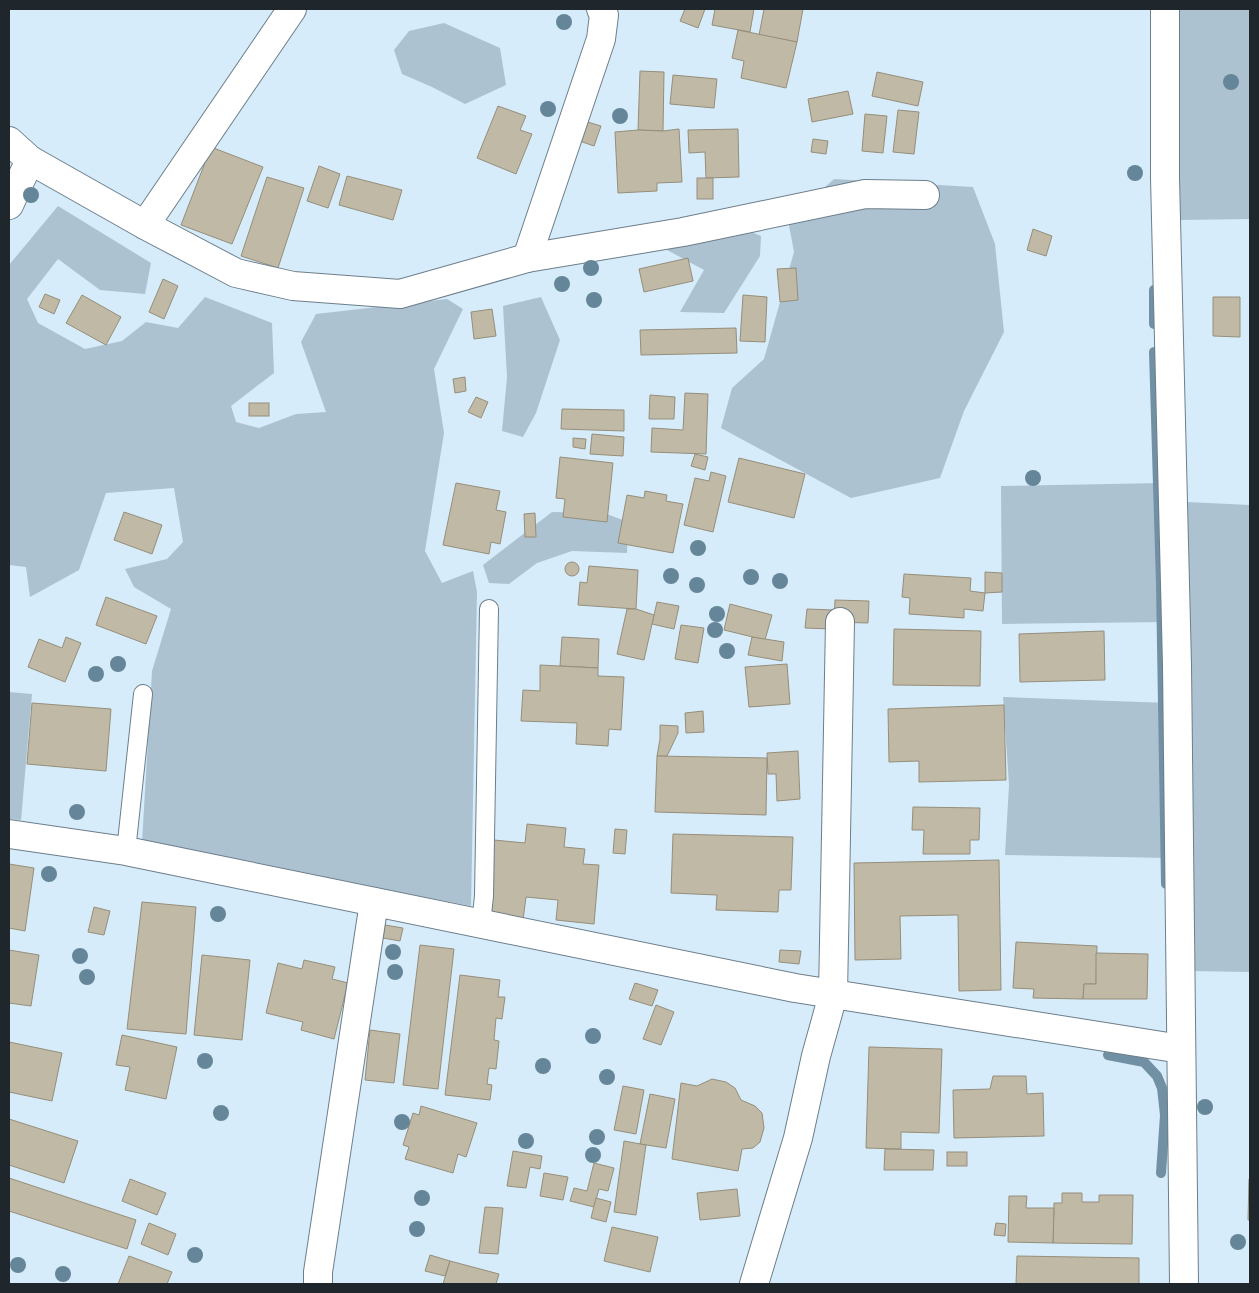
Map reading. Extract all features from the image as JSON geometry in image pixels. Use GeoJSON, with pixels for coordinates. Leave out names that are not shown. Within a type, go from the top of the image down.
{"type":"FeatureCollection","features":[{"type":"Feature","properties":{"kind":"street"},"geometry":{"type":"LineString","coordinates":[[145,225],[292,9]]}},
{"type":"Feature","properties":{"kind":"street"},"geometry":{"type":"LineString","coordinates":[[527,258],[601,39],[604,15],[601,9]]}},
{"type":"Feature","properties":{"kind":"street"},"geometry":{"type":"LineString","coordinates":[[1165,9],[1165,178],[1177,665],[1184,1284]]}},
{"type":"Feature","properties":{"kind":"street"},"geometry":{"type":"LineString","coordinates":[[9,141],[30,160],[145,225],[236,272],[293,286],[400,294],[527,258],[683,232],[864,194],[925,195]]}},
{"type":"Feature","properties":{"kind":"street"},"geometry":{"type":"LineString","coordinates":[[9,205],[30,160]]}},
{"type":"Feature","properties":{"kind":"street"},"geometry":{"type":"LineString","coordinates":[[754,1284],[798,1138],[816,1056],[833,995],[840,622]]}},
{"type":"Feature","properties":{"kind":"street"},"geometry":{"type":"LineString","coordinates":[[9,834],[126,851],[833,995],[1181,1049]]}},
{"type":"Feature","properties":{"kind":"street"},"geometry":{"type":"LineString","coordinates":[[318,1284],[318,1272],[374,902]]}},
{"type":"Feature","properties":{"kind":"lane"},"geometry":{"type":"LineString","coordinates":[[481,924],[484,886],[489,609]]}},
{"type":"Feature","properties":{"kind":"lane"},"geometry":{"type":"LineString","coordinates":[[126,851],[143,694]]}},
{"type":"Feature","properties":{"kind":"shaded area"},"geometry":{"type":"Polygon","coordinates":[[[1177,9],[1250,9],[1250,219],[1178,220],[1177,9]]]}},
{"type":"Feature","properties":{"kind":"shaded area"},"geometry":{"type":"Polygon","coordinates":[[[444,23],[500,48],[506,85],[465,104],[402,74],[394,50],[409,31],[444,23]]]}},
{"type":"Feature","properties":{"kind":"shaded area"},"geometry":{"type":"Polygon","coordinates":[[[834,179],[973,187],[995,244],[1004,332],[964,411],[940,478],[851,498],[721,428],[732,388],[764,359],[794,252],[788,220],[834,179]]]}},
{"type":"Feature","properties":{"kind":"shaded area"},"geometry":{"type":"Polygon","coordinates":[[[58,206],[151,263],[145,294],[100,290],[58,259],[27,299],[38,323],[85,349],[122,341],[146,322],[178,328],[205,297],[272,323],[274,373],[231,406],[236,422],[259,428],[296,414],[326,412],[301,342],[316,314],[447,299],[463,309],[434,369],[444,433],[425,551],[442,583],[473,571],[477,592],[471,906],[142,843],[152,671],[171,609],[134,587],[125,569],[167,559],[183,542],[174,488],[106,493],[79,570],[30,597],[26,567],[9,565],[9,265],[58,206]]]}},
{"type":"Feature","properties":{"kind":"shaded area"},"geometry":{"type":"Polygon","coordinates":[[[707,214],[761,236],[760,256],[724,313],[680,312],[704,270],[667,250],[707,214]]]}},
{"type":"Feature","properties":{"kind":"shaded area"},"geometry":{"type":"Polygon","coordinates":[[[541,297],[560,340],[536,413],[523,437],[502,431],[507,377],[503,306],[541,297]]]}},
{"type":"Feature","properties":{"kind":"shaded area"},"geometry":{"type":"Polygon","coordinates":[[[1163,483],[1167,622],[1002,624],[1001,486],[1163,483]]]}},
{"type":"Feature","properties":{"kind":"shaded area"},"geometry":{"type":"Polygon","coordinates":[[[1187,502],[1250,505],[1250,972],[1189,971],[1187,502]]]}},
{"type":"Feature","properties":{"kind":"shaded area"},"geometry":{"type":"Polygon","coordinates":[[[552,512],[604,513],[628,522],[627,553],[572,551],[537,563],[509,584],[489,583],[483,565],[552,512]]]}},
{"type":"Feature","properties":{"kind":"shaded area"},"geometry":{"type":"Polygon","coordinates":[[[9,692],[32,694],[21,820],[9,819],[9,692]]]}},
{"type":"Feature","properties":{"kind":"shaded area"},"geometry":{"type":"Polygon","coordinates":[[[1003,697],[1168,703],[1171,858],[1005,855],[1009,785],[1003,697]]]}},
{"type":"Feature","properties":{"kind":"building"},"geometry":{"type":"Polygon","coordinates":[[[685,9],[705,9],[698,28],[680,21],[685,9]]]}},
{"type":"Feature","properties":{"kind":"building"},"geometry":{"type":"Polygon","coordinates":[[[715,9],[754,9],[750,32],[712,25],[715,9]]]}},
{"type":"Feature","properties":{"kind":"building"},"geometry":{"type":"Polygon","coordinates":[[[764,9],[803,9],[797,42],[759,35],[764,9]]]}},
{"type":"Feature","properties":{"kind":"building"},"geometry":{"type":"Polygon","coordinates":[[[738,30],[797,42],[786,88],[741,78],[744,61],[732,58],[738,30]]]}},
{"type":"Feature","properties":{"kind":"building"},"geometry":{"type":"Polygon","coordinates":[[[640,71],[664,72],[663,131],[638,130],[640,71]]]}},
{"type":"Feature","properties":{"kind":"building"},"geometry":{"type":"Polygon","coordinates":[[[877,72],[923,82],[918,106],[872,96],[877,72]]]}},
{"type":"Feature","properties":{"kind":"building"},"geometry":{"type":"Polygon","coordinates":[[[673,75],[717,79],[714,108],[670,104],[673,75]]]}},
{"type":"Feature","properties":{"kind":"building"},"geometry":{"type":"Polygon","coordinates":[[[848,91],[853,114],[812,122],[808,99],[848,91]]]}},
{"type":"Feature","properties":{"kind":"building"},"geometry":{"type":"Polygon","coordinates":[[[498,106],[526,116],[520,130],[532,134],[516,174],[477,158],[498,106]]]}},
{"type":"Feature","properties":{"kind":"building"},"geometry":{"type":"Polygon","coordinates":[[[898,110],[919,112],[914,154],[893,152],[898,110]]]}},
{"type":"Feature","properties":{"kind":"building"},"geometry":{"type":"Polygon","coordinates":[[[865,114],[887,116],[883,153],[862,151],[865,114]]]}},
{"type":"Feature","properties":{"kind":"building"},"geometry":{"type":"Polygon","coordinates":[[[581,120],[601,126],[594,146],[574,139],[581,120]]]}},
{"type":"Feature","properties":{"kind":"building"},"geometry":{"type":"Polygon","coordinates":[[[679,129],[682,182],[657,183],[657,191],[618,193],[615,132],[679,129]]]}},
{"type":"Feature","properties":{"kind":"building"},"geometry":{"type":"Polygon","coordinates":[[[738,129],[739,177],[706,178],[705,152],[689,153],[688,130],[738,129]]]}},
{"type":"Feature","properties":{"kind":"building"},"geometry":{"type":"Polygon","coordinates":[[[813,139],[828,141],[826,154],[811,152],[813,139]]]}},
{"type":"Feature","properties":{"kind":"building"},"geometry":{"type":"Polygon","coordinates":[[[211,147],[263,167],[232,244],[181,225],[211,147]]]}},
{"type":"Feature","properties":{"kind":"building"},"geometry":{"type":"Polygon","coordinates":[[[319,166],[340,174],[328,208],[307,201],[319,166]]]}},
{"type":"Feature","properties":{"kind":"building"},"geometry":{"type":"Polygon","coordinates":[[[347,176],[402,190],[393,220],[339,205],[347,176]]]}},
{"type":"Feature","properties":{"kind":"building"},"geometry":{"type":"Polygon","coordinates":[[[267,177],[304,188],[278,268],[241,256],[267,177]]]}},
{"type":"Feature","properties":{"kind":"building"},"geometry":{"type":"Polygon","coordinates":[[[697,178],[713,178],[713,199],[697,199],[697,178]]]}},
{"type":"Feature","properties":{"kind":"building"},"geometry":{"type":"Polygon","coordinates":[[[1033,229],[1052,236],[1046,256],[1027,250],[1033,229]]]}},
{"type":"Feature","properties":{"kind":"building"},"geometry":{"type":"Polygon","coordinates":[[[688,258],[693,281],[644,292],[639,269],[688,258]]]}},
{"type":"Feature","properties":{"kind":"building"},"geometry":{"type":"Polygon","coordinates":[[[796,268],[798,300],[780,302],[777,269],[796,268]]]}},
{"type":"Feature","properties":{"kind":"building"},"geometry":{"type":"Polygon","coordinates":[[[163,279],[178,286],[164,319],[149,312],[163,279]]]}},
{"type":"Feature","properties":{"kind":"building"},"geometry":{"type":"Polygon","coordinates":[[[45,294],[60,300],[54,314],[39,307],[45,294]]]}},
{"type":"Feature","properties":{"kind":"building"},"geometry":{"type":"Polygon","coordinates":[[[82,295],[121,317],[106,345],[66,323],[82,295]]]}},
{"type":"Feature","properties":{"kind":"building"},"geometry":{"type":"Polygon","coordinates":[[[743,295],[767,297],[765,342],[740,341],[743,295]]]}},
{"type":"Feature","properties":{"kind":"building"},"geometry":{"type":"Polygon","coordinates":[[[1213,297],[1240,297],[1240,337],[1213,336],[1213,297]]]}},
{"type":"Feature","properties":{"kind":"building"},"geometry":{"type":"Polygon","coordinates":[[[492,309],[496,336],[474,339],[471,312],[492,309]]]}},
{"type":"Feature","properties":{"kind":"building"},"geometry":{"type":"Polygon","coordinates":[[[736,328],[737,353],[641,355],[640,330],[736,328]]]}},
{"type":"Feature","properties":{"kind":"building"},"geometry":{"type":"Polygon","coordinates":[[[465,377],[466,391],[455,393],[453,379],[465,377]]]}},
{"type":"Feature","properties":{"kind":"building"},"geometry":{"type":"Polygon","coordinates":[[[685,393],[708,394],[706,454],[651,452],[652,428],[683,430],[685,393]]]}},
{"type":"Feature","properties":{"kind":"building"},"geometry":{"type":"Polygon","coordinates":[[[650,395],[675,397],[674,419],[649,419],[650,395]]]}},
{"type":"Feature","properties":{"kind":"building"},"geometry":{"type":"Polygon","coordinates":[[[476,397],[488,402],[481,418],[468,412],[476,397]]]}},
{"type":"Feature","properties":{"kind":"building"},"geometry":{"type":"Polygon","coordinates":[[[249,403],[269,403],[269,416],[249,416],[249,403]]]}},
{"type":"Feature","properties":{"kind":"building"},"geometry":{"type":"Polygon","coordinates":[[[562,409],[624,410],[624,431],[561,429],[562,409]]]}},
{"type":"Feature","properties":{"kind":"building"},"geometry":{"type":"Polygon","coordinates":[[[592,434],[624,437],[623,456],[590,454],[592,434]]]}},
{"type":"Feature","properties":{"kind":"building"},"geometry":{"type":"Polygon","coordinates":[[[573,438],[586,439],[585,449],[573,447],[573,438]]]}},
{"type":"Feature","properties":{"kind":"building"},"geometry":{"type":"Polygon","coordinates":[[[695,454],[708,457],[705,470],[691,466],[695,454]]]}},
{"type":"Feature","properties":{"kind":"building"},"geometry":{"type":"Polygon","coordinates":[[[560,457],[613,463],[607,522],[563,517],[565,499],[556,498],[560,457]]]}},
{"type":"Feature","properties":{"kind":"building"},"geometry":{"type":"Polygon","coordinates":[[[739,458],[805,474],[794,518],[728,502],[739,458]]]}},
{"type":"Feature","properties":{"kind":"building"},"geometry":{"type":"Polygon","coordinates":[[[711,472],[726,476],[713,532],[684,525],[695,478],[709,481],[711,472]]]}},
{"type":"Feature","properties":{"kind":"building"},"geometry":{"type":"Polygon","coordinates":[[[456,483],[500,491],[496,510],[506,512],[500,544],[491,542],[489,554],[443,545],[456,483]]]}},
{"type":"Feature","properties":{"kind":"building"},"geometry":{"type":"Polygon","coordinates":[[[645,491],[667,495],[666,501],[683,504],[673,553],[618,543],[627,495],[644,498],[645,491]]]}},
{"type":"Feature","properties":{"kind":"building"},"geometry":{"type":"Polygon","coordinates":[[[124,512],[162,525],[152,554],[114,540],[124,512]]]}},
{"type":"Feature","properties":{"kind":"building"},"geometry":{"type":"Polygon","coordinates":[[[535,513],[536,537],[525,537],[524,514],[535,513]]]}},
{"type":"Feature","properties":{"kind":"building"},"geometry":{"type":"Polygon","coordinates":[[[572,562],[577,564],[579,569],[577,574],[572,576],[567,574],[565,569],[567,564],[572,562]]]}},
{"type":"Feature","properties":{"kind":"building"},"geometry":{"type":"Polygon","coordinates":[[[589,566],[638,570],[636,609],[578,605],[580,582],[587,583],[589,566]]]}},
{"type":"Feature","properties":{"kind":"building"},"geometry":{"type":"Polygon","coordinates":[[[985,572],[1002,573],[1002,592],[985,593],[985,572]]]}},
{"type":"Feature","properties":{"kind":"building"},"geometry":{"type":"Polygon","coordinates":[[[904,574],[971,578],[970,591],[985,593],[983,611],[964,609],[964,618],[909,614],[910,598],[902,597],[904,574]]]}},
{"type":"Feature","properties":{"kind":"building"},"geometry":{"type":"Polygon","coordinates":[[[106,597],[157,616],[146,644],[96,625],[106,597]]]}},
{"type":"Feature","properties":{"kind":"building"},"geometry":{"type":"Polygon","coordinates":[[[835,600],[869,601],[868,623],[834,622],[835,600]]]}},
{"type":"Feature","properties":{"kind":"building"},"geometry":{"type":"Polygon","coordinates":[[[657,602],[679,606],[674,629],[652,624],[657,602]]]}},
{"type":"Feature","properties":{"kind":"building"},"geometry":{"type":"Polygon","coordinates":[[[730,604],[772,615],[765,640],[724,630],[730,604]]]}},
{"type":"Feature","properties":{"kind":"building"},"geometry":{"type":"Polygon","coordinates":[[[627,609],[636,609],[654,615],[644,660],[617,654],[627,609]]]}},
{"type":"Feature","properties":{"kind":"building"},"geometry":{"type":"Polygon","coordinates":[[[807,609],[834,610],[832,629],[805,628],[807,609]]]}},
{"type":"Feature","properties":{"kind":"building"},"geometry":{"type":"Polygon","coordinates":[[[681,625],[704,628],[698,663],[675,659],[681,625]]]}},
{"type":"Feature","properties":{"kind":"building"},"geometry":{"type":"Polygon","coordinates":[[[894,629],[981,631],[980,686],[893,685],[894,629]]]}},
{"type":"Feature","properties":{"kind":"building"},"geometry":{"type":"Polygon","coordinates":[[[1104,631],[1105,680],[1020,682],[1019,634],[1104,631]]]}},
{"type":"Feature","properties":{"kind":"building"},"geometry":{"type":"Polygon","coordinates":[[[66,637],[81,643],[65,682],[28,667],[39,639],[62,648],[66,637]]]}},
{"type":"Feature","properties":{"kind":"building"},"geometry":{"type":"Polygon","coordinates":[[[562,637],[599,639],[598,668],[560,666],[562,637]]]}},
{"type":"Feature","properties":{"kind":"building"},"geometry":{"type":"Polygon","coordinates":[[[752,637],[784,642],[782,661],[748,655],[752,637]]]}},
{"type":"Feature","properties":{"kind":"building"},"geometry":{"type":"Polygon","coordinates":[[[787,664],[790,704],[749,707],[745,667],[787,664]]]}},
{"type":"Feature","properties":{"kind":"building"},"geometry":{"type":"Polygon","coordinates":[[[540,665],[598,668],[598,676],[624,677],[621,730],[609,729],[608,746],[576,744],[577,723],[521,721],[523,690],[540,691],[540,665]]]}},
{"type":"Feature","properties":{"kind":"building"},"geometry":{"type":"Polygon","coordinates":[[[32,703],[111,709],[106,771],[27,764],[32,703]]]}},
{"type":"Feature","properties":{"kind":"building"},"geometry":{"type":"Polygon","coordinates":[[[1004,705],[1006,780],[919,782],[919,761],[889,762],[888,709],[1004,705]]]}},
{"type":"Feature","properties":{"kind":"building"},"geometry":{"type":"Polygon","coordinates":[[[703,711],[704,732],[686,733],[685,713],[703,711]]]}},
{"type":"Feature","properties":{"kind":"building"},"geometry":{"type":"Polygon","coordinates":[[[660,725],[678,726],[678,733],[667,756],[657,756],[660,725]]]}},
{"type":"Feature","properties":{"kind":"building"},"geometry":{"type":"Polygon","coordinates":[[[798,751],[800,799],[777,801],[776,774],[768,774],[767,753],[798,751]]]}},
{"type":"Feature","properties":{"kind":"building"},"geometry":{"type":"Polygon","coordinates":[[[657,756],[767,758],[766,815],[655,812],[657,756]]]}},
{"type":"Feature","properties":{"kind":"building"},"geometry":{"type":"Polygon","coordinates":[[[913,807],[980,808],[979,840],[970,840],[970,854],[923,854],[924,830],[912,830],[913,807]]]}},
{"type":"Feature","properties":{"kind":"building"},"geometry":{"type":"Polygon","coordinates":[[[527,824],[566,828],[564,847],[585,849],[583,864],[599,865],[594,924],[556,920],[558,900],[526,897],[523,920],[491,917],[493,895],[489,894],[494,840],[525,843],[527,824]]]}},
{"type":"Feature","properties":{"kind":"building"},"geometry":{"type":"Polygon","coordinates":[[[615,829],[627,830],[625,854],[613,853],[615,829]]]}},
{"type":"Feature","properties":{"kind":"building"},"geometry":{"type":"Polygon","coordinates":[[[673,834],[793,837],[791,890],[779,890],[778,912],[716,910],[717,895],[671,893],[673,834]]]}},
{"type":"Feature","properties":{"kind":"building"},"geometry":{"type":"Polygon","coordinates":[[[999,860],[1001,990],[959,991],[958,915],[900,916],[901,959],[855,960],[854,863],[999,860]]]}},
{"type":"Feature","properties":{"kind":"building"},"geometry":{"type":"Polygon","coordinates":[[[9,864],[34,868],[25,931],[9,928],[9,864]]]}},
{"type":"Feature","properties":{"kind":"building"},"geometry":{"type":"Polygon","coordinates":[[[142,902],[196,907],[186,1034],[127,1029],[142,902]]]}},
{"type":"Feature","properties":{"kind":"building"},"geometry":{"type":"Polygon","coordinates":[[[94,907],[110,911],[104,935],[88,932],[94,907]]]}},
{"type":"Feature","properties":{"kind":"building"},"geometry":{"type":"Polygon","coordinates":[[[385,925],[403,928],[400,941],[383,938],[385,925]]]}},
{"type":"Feature","properties":{"kind":"building"},"geometry":{"type":"Polygon","coordinates":[[[1016,942],[1097,946],[1096,984],[1084,984],[1083,999],[1033,998],[1034,989],[1013,988],[1016,942]]]}},
{"type":"Feature","properties":{"kind":"building"},"geometry":{"type":"Polygon","coordinates":[[[420,945],[454,949],[438,1089],[403,1085],[420,945]]]}},
{"type":"Feature","properties":{"kind":"building"},"geometry":{"type":"Polygon","coordinates":[[[9,950],[39,955],[31,1006],[9,1003],[9,950]]]}},
{"type":"Feature","properties":{"kind":"building"},"geometry":{"type":"Polygon","coordinates":[[[780,950],[801,951],[799,964],[779,962],[780,950]]]}},
{"type":"Feature","properties":{"kind":"building"},"geometry":{"type":"Polygon","coordinates":[[[1096,953],[1148,954],[1147,999],[1083,999],[1084,984],[1096,984],[1096,953]]]}},
{"type":"Feature","properties":{"kind":"building"},"geometry":{"type":"Polygon","coordinates":[[[202,955],[250,960],[242,1040],[194,1035],[202,955]]]}},
{"type":"Feature","properties":{"kind":"building"},"geometry":{"type":"Polygon","coordinates":[[[304,960],[335,967],[332,979],[348,983],[334,1039],[301,1030],[303,1022],[266,1013],[278,963],[302,969],[304,960]]]}},
{"type":"Feature","properties":{"kind":"building"},"geometry":{"type":"Polygon","coordinates":[[[460,975],[500,980],[498,997],[505,997],[502,1019],[496,1018],[494,1040],[499,1041],[496,1069],[489,1068],[487,1084],[492,1085],[490,1100],[445,1095],[460,975]]]}},
{"type":"Feature","properties":{"kind":"building"},"geometry":{"type":"Polygon","coordinates":[[[635,983],[658,990],[652,1006],[629,999],[635,983]]]}},
{"type":"Feature","properties":{"kind":"building"},"geometry":{"type":"Polygon","coordinates":[[[656,1005],[674,1012],[661,1045],[643,1039],[656,1005]]]}},
{"type":"Feature","properties":{"kind":"building"},"geometry":{"type":"Polygon","coordinates":[[[370,1030],[400,1034],[394,1083],[365,1080],[370,1030]]]}},
{"type":"Feature","properties":{"kind":"building"},"geometry":{"type":"Polygon","coordinates":[[[122,1035],[177,1047],[166,1099],[125,1090],[130,1067],[116,1065],[122,1035]]]}},
{"type":"Feature","properties":{"kind":"building"},"geometry":{"type":"Polygon","coordinates":[[[9,1042],[62,1053],[52,1101],[9,1092],[9,1042]]]}},
{"type":"Feature","properties":{"kind":"building"},"geometry":{"type":"Polygon","coordinates":[[[869,1047],[942,1049],[939,1133],[901,1132],[901,1149],[866,1148],[869,1047]]]}},
{"type":"Feature","properties":{"kind":"building"},"geometry":{"type":"Polygon","coordinates":[[[993,1076],[1026,1076],[1027,1094],[1043,1093],[1044,1136],[954,1138],[953,1090],[990,1089],[993,1076]]]}},
{"type":"Feature","properties":{"kind":"building"},"geometry":{"type":"Polygon","coordinates":[[[712,1079],[726,1082],[735,1088],[741,1100],[755,1106],[762,1113],[764,1128],[760,1142],[753,1148],[742,1149],[738,1171],[672,1159],[681,1083],[697,1086],[712,1079]]]}},
{"type":"Feature","properties":{"kind":"building"},"geometry":{"type":"Polygon","coordinates":[[[623,1086],[644,1090],[636,1134],[614,1130],[623,1086]]]}},
{"type":"Feature","properties":{"kind":"building"},"geometry":{"type":"Polygon","coordinates":[[[650,1094],[675,1099],[666,1148],[640,1144],[650,1094]]]}},
{"type":"Feature","properties":{"kind":"building"},"geometry":{"type":"Polygon","coordinates":[[[421,1106],[477,1123],[466,1157],[458,1154],[453,1173],[405,1159],[409,1147],[403,1145],[413,1113],[419,1115],[421,1106]]]}},
{"type":"Feature","properties":{"kind":"building"},"geometry":{"type":"Polygon","coordinates":[[[9,1119],[78,1141],[64,1183],[9,1165],[9,1119]]]}},
{"type":"Feature","properties":{"kind":"building"},"geometry":{"type":"Polygon","coordinates":[[[624,1141],[646,1145],[636,1215],[614,1212],[624,1141]]]}},
{"type":"Feature","properties":{"kind":"building"},"geometry":{"type":"Polygon","coordinates":[[[885,1149],[934,1150],[933,1170],[884,1170],[885,1149]]]}},
{"type":"Feature","properties":{"kind":"building"},"geometry":{"type":"Polygon","coordinates":[[[513,1151],[542,1156],[540,1169],[530,1167],[526,1188],[507,1186],[513,1151]]]}},
{"type":"Feature","properties":{"kind":"building"},"geometry":{"type":"Polygon","coordinates":[[[947,1152],[967,1152],[967,1166],[947,1166],[947,1152]]]}},
{"type":"Feature","properties":{"kind":"building"},"geometry":{"type":"Polygon","coordinates":[[[594,1163],[614,1168],[608,1191],[599,1189],[594,1207],[570,1201],[574,1188],[587,1191],[594,1163]]]}},
{"type":"Feature","properties":{"kind":"building"},"geometry":{"type":"Polygon","coordinates":[[[544,1173],[568,1177],[563,1200],[540,1196],[544,1173]]]}},
{"type":"Feature","properties":{"kind":"building"},"geometry":{"type":"Polygon","coordinates":[[[9,1178],[136,1220],[127,1249],[9,1211],[9,1178]]]}},
{"type":"Feature","properties":{"kind":"building"},"geometry":{"type":"Polygon","coordinates":[[[130,1179],[166,1193],[157,1215],[122,1201],[130,1179]]]}},
{"type":"Feature","properties":{"kind":"building"},"geometry":{"type":"Polygon","coordinates":[[[1249,1179],[1250,1220],[1248,1220],[1249,1179]]]}},
{"type":"Feature","properties":{"kind":"building"},"geometry":{"type":"Polygon","coordinates":[[[737,1189],[740,1216],[700,1220],[697,1193],[737,1189]]]}},
{"type":"Feature","properties":{"kind":"building"},"geometry":{"type":"Polygon","coordinates":[[[1062,1193],[1082,1193],[1082,1202],[1099,1202],[1099,1195],[1133,1195],[1132,1244],[1053,1243],[1054,1203],[1062,1203],[1062,1193]]]}},
{"type":"Feature","properties":{"kind":"building"},"geometry":{"type":"Polygon","coordinates":[[[1009,1196],[1027,1196],[1026,1208],[1054,1208],[1053,1243],[1008,1242],[1009,1196]]]}},
{"type":"Feature","properties":{"kind":"building"},"geometry":{"type":"Polygon","coordinates":[[[596,1198],[611,1202],[606,1222],[591,1218],[596,1198]]]}},
{"type":"Feature","properties":{"kind":"building"},"geometry":{"type":"Polygon","coordinates":[[[485,1207],[503,1208],[498,1254],[479,1253],[485,1207]]]}},
{"type":"Feature","properties":{"kind":"building"},"geometry":{"type":"Polygon","coordinates":[[[149,1223],[176,1234],[168,1255],[141,1244],[149,1223]]]}},
{"type":"Feature","properties":{"kind":"building"},"geometry":{"type":"Polygon","coordinates":[[[996,1223],[1006,1224],[1005,1236],[994,1235],[996,1223]]]}},
{"type":"Feature","properties":{"kind":"building"},"geometry":{"type":"Polygon","coordinates":[[[612,1227],[658,1237],[650,1272],[604,1261],[612,1227]]]}},
{"type":"Feature","properties":{"kind":"building"},"geometry":{"type":"Polygon","coordinates":[[[430,1255],[450,1261],[445,1276],[425,1271],[430,1255]]]}},
{"type":"Feature","properties":{"kind":"building"},"geometry":{"type":"Polygon","coordinates":[[[129,1256],[172,1272],[167,1284],[118,1284],[129,1256]]]}},
{"type":"Feature","properties":{"kind":"building"},"geometry":{"type":"Polygon","coordinates":[[[1017,1256],[1139,1258],[1139,1284],[1016,1284],[1017,1256]]]}},
{"type":"Feature","properties":{"kind":"building"},"geometry":{"type":"Polygon","coordinates":[[[450,1261],[499,1274],[496,1284],[443,1284],[450,1261]]]}},
{"type":"Feature","properties":{"kind":"waterway"},"geometry":{"type":"LineString","coordinates":[[1154,290],[1154,324]]}},
{"type":"Feature","properties":{"kind":"waterway"},"geometry":{"type":"LineString","coordinates":[[1154,352],[1161,584],[1166,884]]}},
{"type":"Feature","properties":{"kind":"waterway"},"geometry":{"type":"LineString","coordinates":[[1108,1055],[1144,1062],[1157,1076],[1162,1088],[1165,1115],[1161,1173]]}}]}
